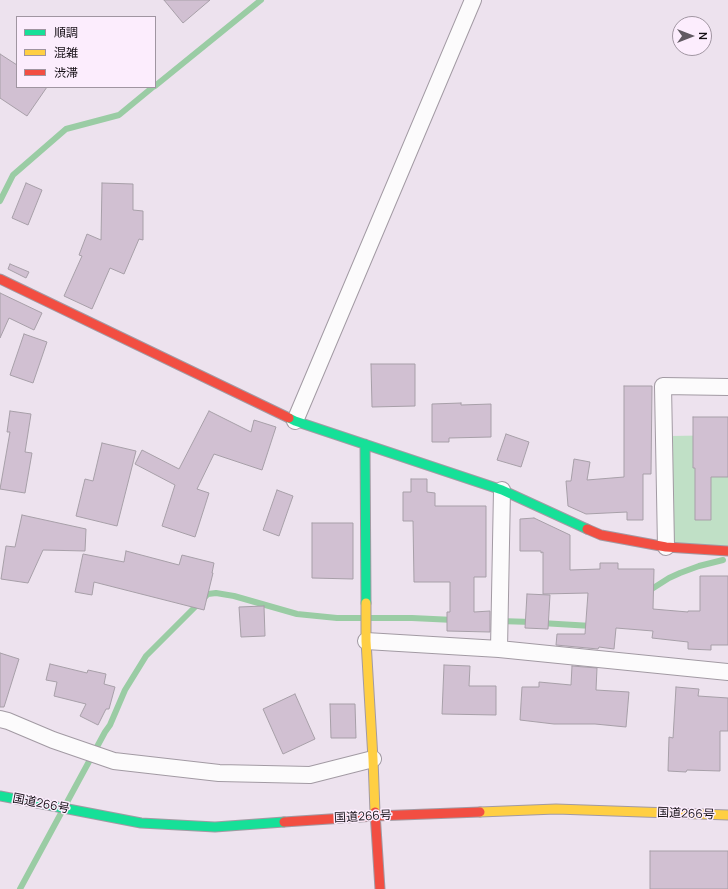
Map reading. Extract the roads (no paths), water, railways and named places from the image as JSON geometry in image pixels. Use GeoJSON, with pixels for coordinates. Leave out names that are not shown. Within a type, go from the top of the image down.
{"type":"FeatureCollection","features":[{"type":"Feature","properties":{"kind":"main road"},"geometry":{"type":"LineString","coordinates":[[0,279],[295,421],[502,490],[601,535],[666,547],[728,551]]}},
{"type":"Feature","properties":{"kind":"main road"},"geometry":{"type":"LineString","coordinates":[[365,444],[366,641],[380,889]]}},
{"type":"Feature","properties":{"kind":"main road","name":"国道266号"},"geometry":{"type":"LineString","coordinates":[[0,796],[141,823],[215,827],[375,816],[556,809],[728,815]]}},
{"type":"Feature","properties":{"kind":"street"},"geometry":{"type":"LineString","coordinates":[[295,421],[473,0]]}},
{"type":"Feature","properties":{"kind":"street"},"geometry":{"type":"LineString","coordinates":[[666,547],[663,386],[728,387]]}},
{"type":"Feature","properties":{"kind":"street"},"geometry":{"type":"LineString","coordinates":[[500,649],[502,490]]}},
{"type":"Feature","properties":{"kind":"street"},"geometry":{"type":"LineString","coordinates":[[366,641],[500,649],[728,672]]}},
{"type":"Feature","properties":{"kind":"street"},"geometry":{"type":"LineString","coordinates":[[0,719],[53,740],[114,760],[218,773],[310,775],[373,759]]}},
{"type":"Feature","properties":{"kind":"waterway"},"geometry":{"type":"LineString","coordinates":[[156,85],[261,0]]}},
{"type":"Feature","properties":{"kind":"waterway"},"geometry":{"type":"LineString","coordinates":[[0,201],[13,175],[66,129],[119,115],[152,88]]}},
{"type":"Feature","properties":{"kind":"waterway"},"geometry":{"type":"LineString","coordinates":[[647,592],[680,573],[699,566],[723,560]]}},
{"type":"Feature","properties":{"kind":"waterway"},"geometry":{"type":"LineString","coordinates":[[20,889],[110,725],[125,690],[146,656],[208,594],[216,593],[234,596],[297,614],[337,618],[412,618],[454,620]]}},
{"type":"Feature","properties":{"kind":"waterway"},"geometry":{"type":"LineString","coordinates":[[499,621],[532,622]]}},
{"type":"Feature","properties":{"kind":"waterway"},"geometry":{"type":"LineString","coordinates":[[541,623],[592,626]]}}]}
